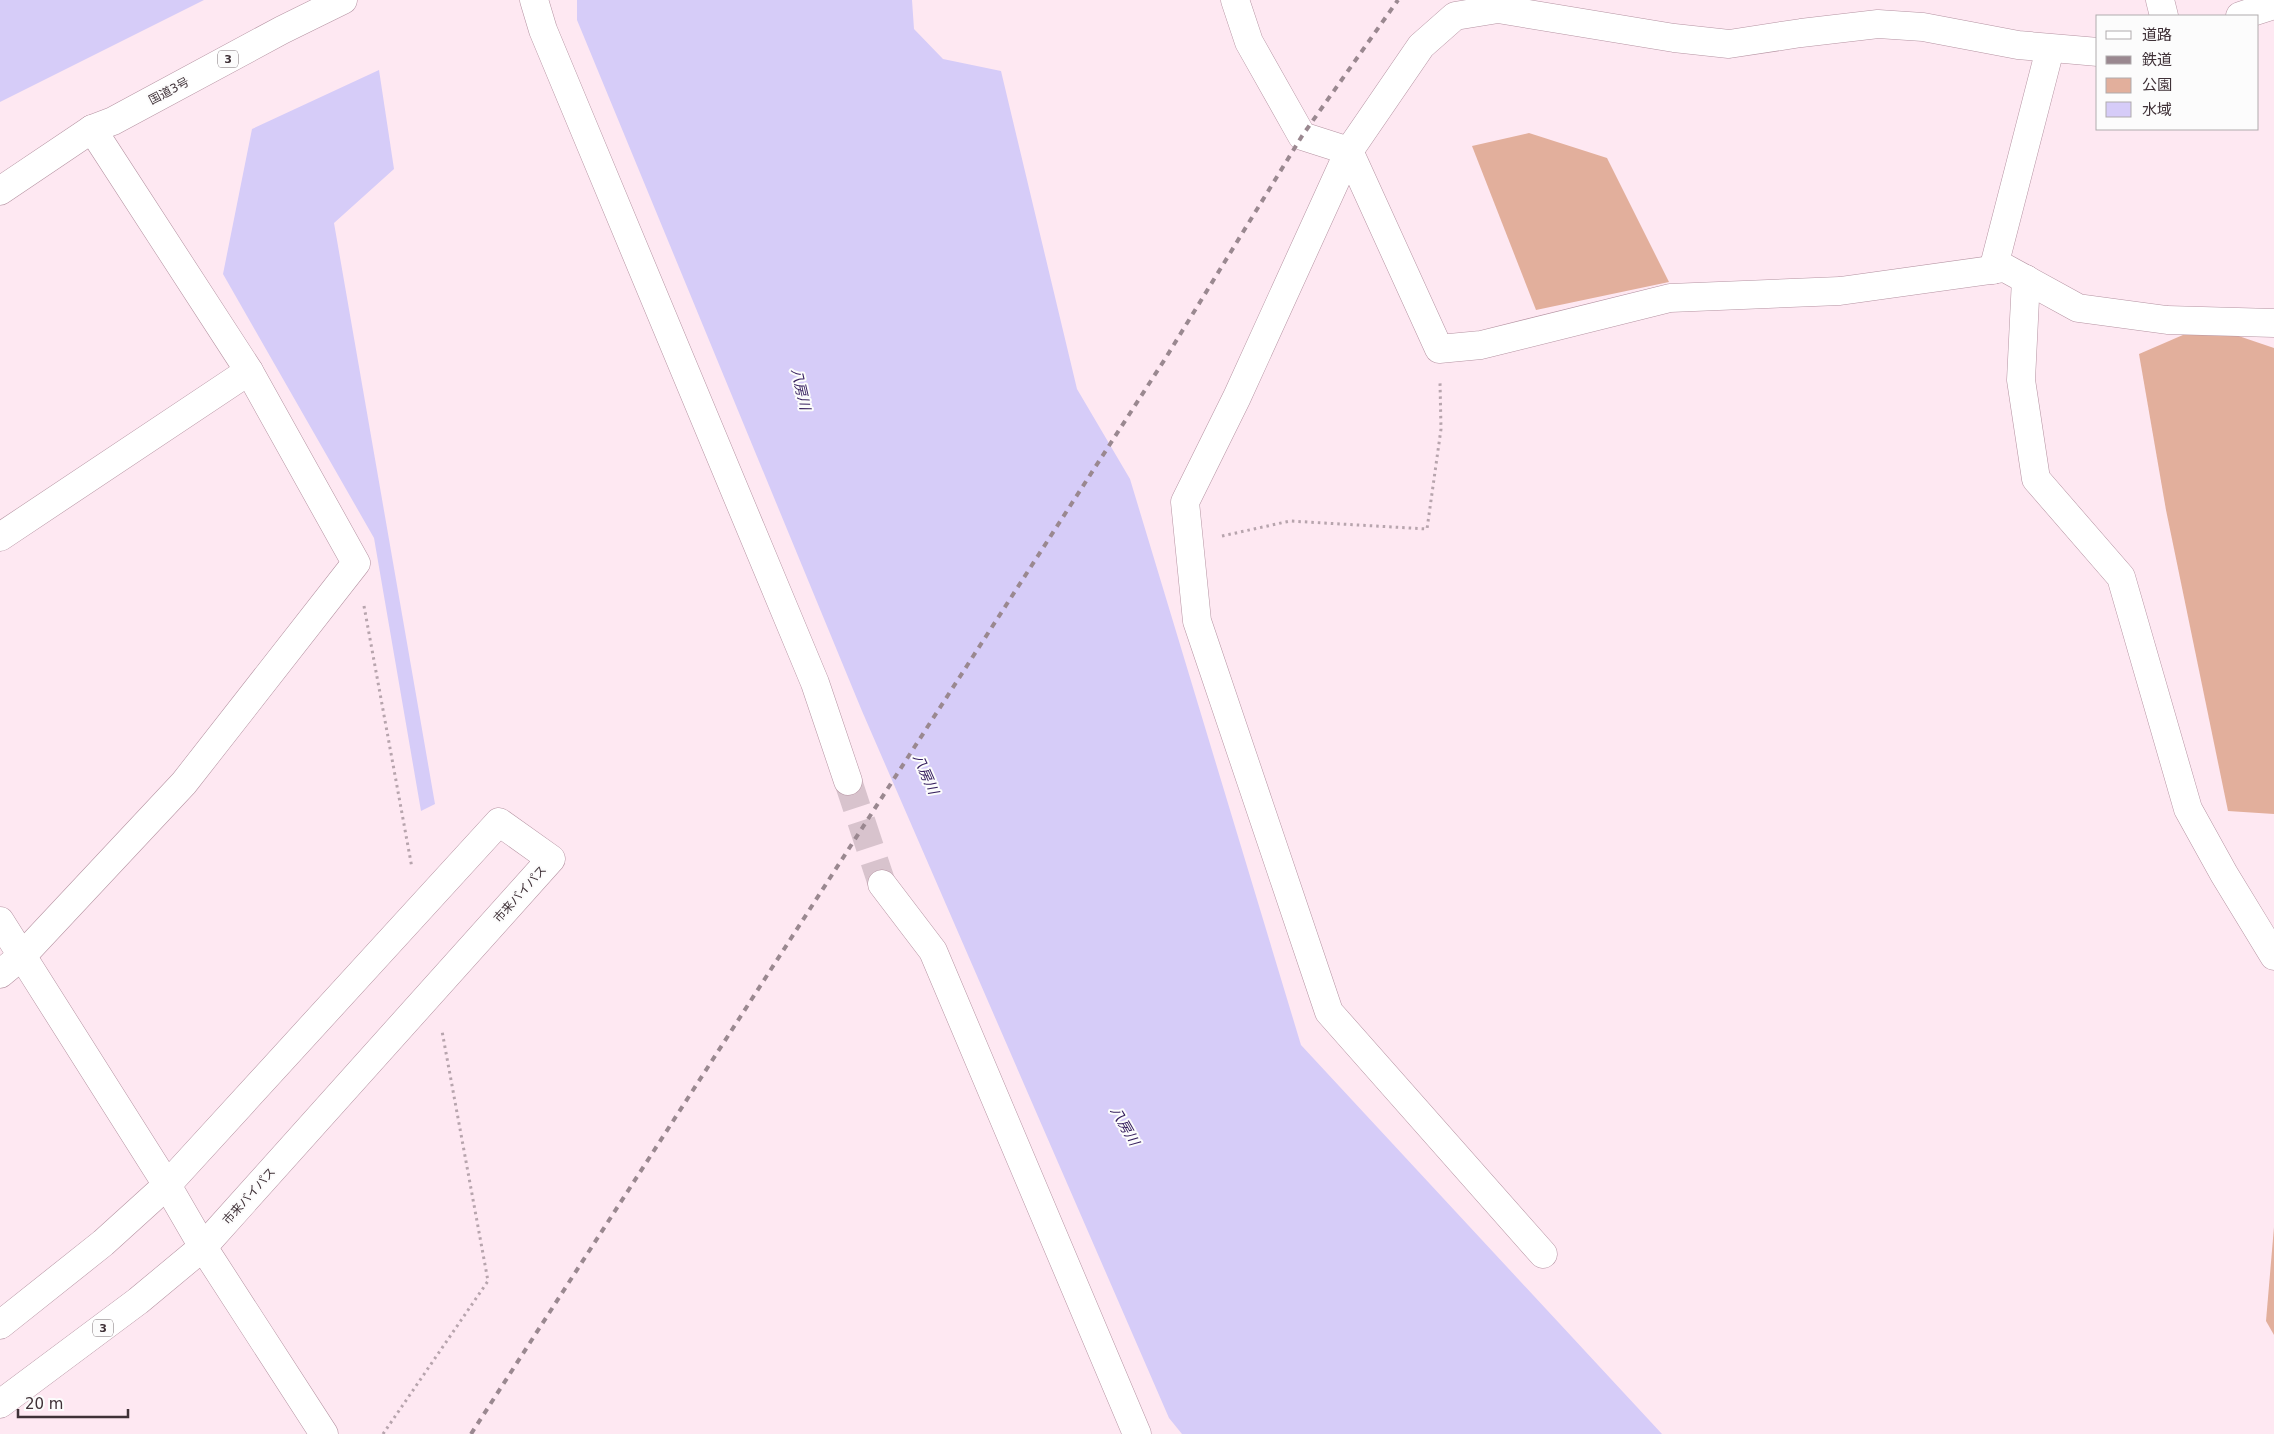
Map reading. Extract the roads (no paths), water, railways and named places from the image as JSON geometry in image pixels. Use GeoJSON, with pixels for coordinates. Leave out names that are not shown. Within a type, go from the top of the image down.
{"type":"FeatureCollection","features":[{"type":"Feature","properties":{"kind":"main road","name":"国道3号"},"geometry":{"type":"LineString","coordinates":[[0,191],[102,125],[282,30],[344,0]]}},
{"type":"Feature","properties":{"kind":"main road"},"geometry":{"type":"LineString","coordinates":[[534,0],[543,30],[815,683],[848,781]]}},
{"type":"Feature","properties":{"kind":"main road"},"geometry":{"type":"LineString","coordinates":[[1235,0],[1249,42],[1302,136],[1348,151],[1439,349],[1481,345],[1670,298],[1840,291],[2005,268],[2078,308],[2167,320],[2274,323]]}},
{"type":"Feature","properties":{"kind":"main road"},"geometry":{"type":"LineString","coordinates":[[2160,0],[2164,15]]}},
{"type":"Feature","properties":{"kind":"main road"},"geometry":{"type":"LineString","coordinates":[[2243,15],[2274,5]]}},
{"type":"Feature","properties":{"kind":"main road"},"geometry":{"type":"LineString","coordinates":[[1544,1254],[1329,1012],[1197,621],[1185,502],[1237,397],[1348,151],[1421,46],[1455,16],[1498,9],[1674,38],[1729,44],[1878,24],[1923,27],[2018,45],[2096,52]]}},
{"type":"Feature","properties":{"kind":"main road"},"geometry":{"type":"LineString","coordinates":[[1993,270],[2050,49]]}},
{"type":"Feature","properties":{"kind":"main road"},"geometry":{"type":"LineString","coordinates":[[0,974],[23,955],[184,783],[356,564],[249,371],[102,125]]}},
{"type":"Feature","properties":{"kind":"main road"},"geometry":{"type":"LineString","coordinates":[[2026,279],[2020,380],[2036,479],[2121,577],[2188,809],[2224,874],[2274,956]]}},
{"type":"Feature","properties":{"kind":"main road"},"geometry":{"type":"LineString","coordinates":[[0,537],[249,371]]}},
{"type":"Feature","properties":{"kind":"main road","name":"市来バイパス"},"geometry":{"type":"LineString","coordinates":[[0,1325],[104,1243],[167,1185],[499,822],[551,859],[202,1247],[138,1302],[0,1404]]}},
{"type":"Feature","properties":{"kind":"main road"},"geometry":{"type":"LineString","coordinates":[[882,884],[933,951],[1137,1434]]}},
{"type":"Feature","properties":{"kind":"main road"},"geometry":{"type":"LineString","coordinates":[[0,921],[167,1185],[202,1247],[324,1434]]}},
{"type":"Feature","properties":{"kind":"water"},"geometry":{"type":"Polygon","coordinates":[[[0,0],[204,0],[0,102],[0,0]]]}},
{"type":"Feature","properties":{"kind":"water","name":"八房川"},"geometry":{"type":"Polygon","coordinates":[[[577,0],[912,0],[914,29],[943,59],[1001,71],[1077,389],[1130,479],[1301,1045],[1662,1434],[1182,1434],[1169,1418],[862,711],[577,20],[577,0]]]}},
{"type":"Feature","properties":{"kind":"water"},"geometry":{"type":"Polygon","coordinates":[[[379,70],[394,169],[334,223],[435,804],[421,811],[374,538],[223,274],[252,129],[379,70]]]}},
{"type":"Feature","properties":{"kind":"tunnel"},"geometry":{"type":"LineString","coordinates":[[848,781],[882,884]]}},
{"type":"Feature","properties":{"kind":"railway"},"geometry":{"type":"LineString","coordinates":[[471,1434],[1165,359],[1302,136],[1398,0]]}}]}
